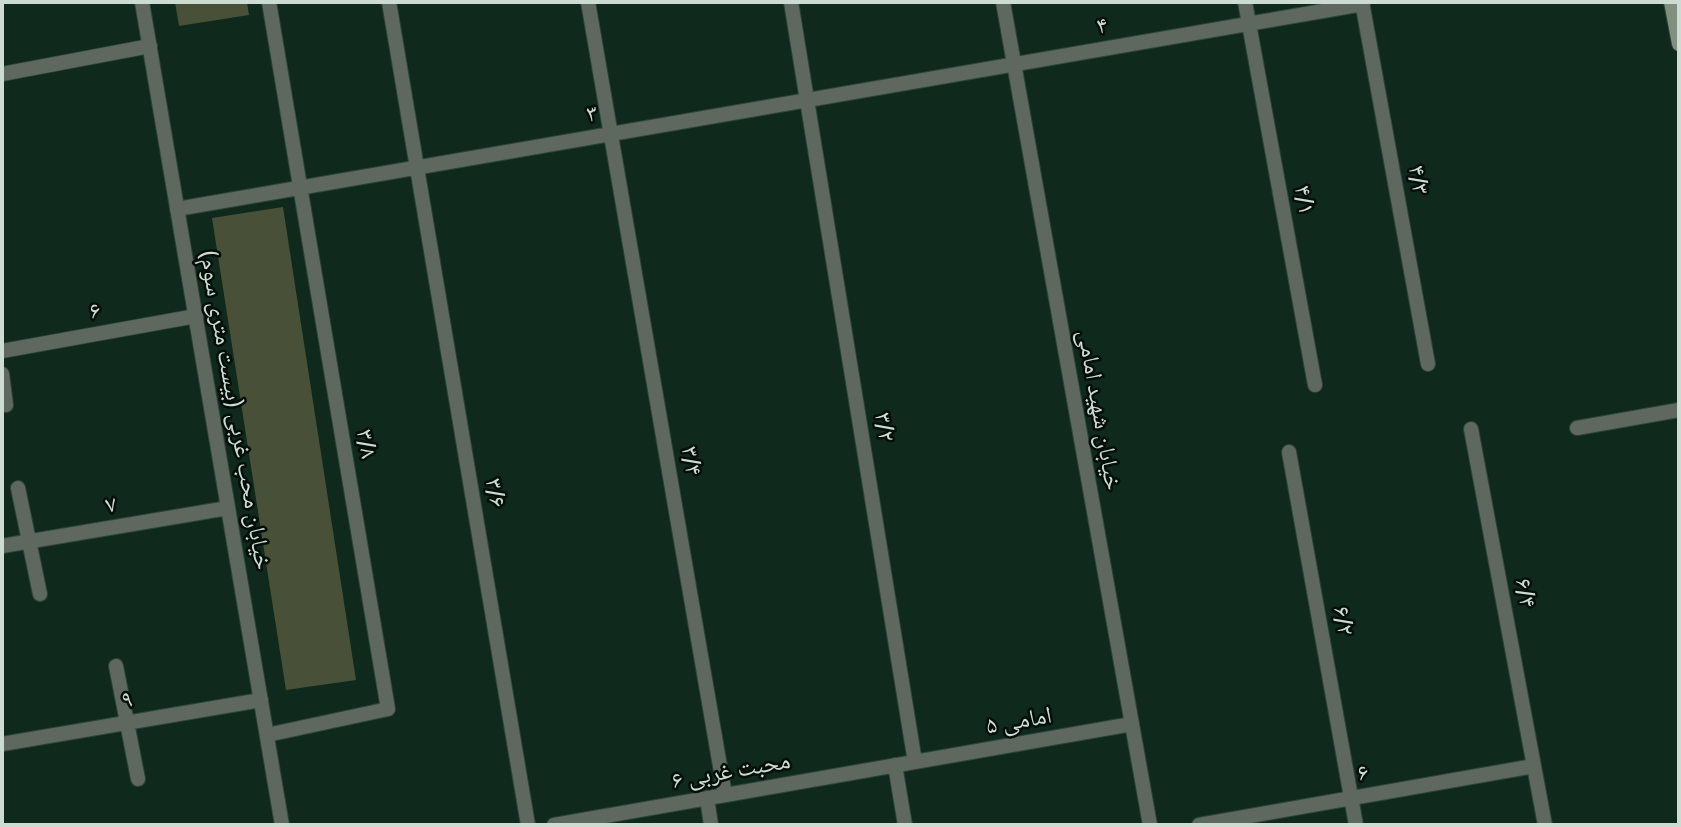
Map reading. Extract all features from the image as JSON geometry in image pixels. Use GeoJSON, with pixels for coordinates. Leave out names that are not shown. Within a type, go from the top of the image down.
{"type":"FeatureCollection","features":[{"type":"Feature","properties":{"kind":"main road"},"geometry":{"type":"LineString","coordinates":[[1671,2],[1677,16],[1679,44]]}},
{"type":"Feature","properties":{"kind":"street","name":"خیابان محب غربی (بیست متری سوم)"},"geometry":{"type":"LineString","coordinates":[[142,2],[282,825]]}},
{"type":"Feature","properties":{"kind":"street","name":"۳/۸"},"geometry":{"type":"LineString","coordinates":[[267,735],[388,709],[269,2]]}},
{"type":"Feature","properties":{"kind":"street","name":"۳/۶"},"geometry":{"type":"LineString","coordinates":[[389,2],[528,825]]}},
{"type":"Feature","properties":{"kind":"street","name":"۳/۴"},"geometry":{"type":"LineString","coordinates":[[588,2],[725,795]]}},
{"type":"Feature","properties":{"kind":"street","name":"۳/۲"},"geometry":{"type":"LineString","coordinates":[[791,2],[915,762]]}},
{"type":"Feature","properties":{"kind":"street","name":"خیابان شهید امامی"},"geometry":{"type":"LineString","coordinates":[[1003,2],[1150,825]]}},
{"type":"Feature","properties":{"kind":"street","name":"۴/۱"},"geometry":{"type":"LineString","coordinates":[[1245,2],[1315,385]]}},
{"type":"Feature","properties":{"kind":"street","name":"۴"},"geometry":{"type":"LineString","coordinates":[[1014,64],[1362,3]]}},
{"type":"Feature","properties":{"kind":"street","name":"۴/۳"},"geometry":{"type":"LineString","coordinates":[[1362,3],[1428,364]]}},
{"type":"Feature","properties":{"kind":"street"},"geometry":{"type":"LineString","coordinates":[[2,74],[150,46]]}},
{"type":"Feature","properties":{"kind":"street","name":"۳"},"geometry":{"type":"LineString","coordinates":[[177,209],[1014,64]]}},
{"type":"Feature","properties":{"kind":"street","name":"۶"},"geometry":{"type":"LineString","coordinates":[[2,351],[196,316]]}},
{"type":"Feature","properties":{"kind":"street"},"geometry":{"type":"LineString","coordinates":[[2,374],[6,405]]}},
{"type":"Feature","properties":{"kind":"street"},"geometry":{"type":"LineString","coordinates":[[1577,428],[1679,410]]}},
{"type":"Feature","properties":{"kind":"street","name":"۶/۴"},"geometry":{"type":"LineString","coordinates":[[1471,429],[1545,825]]}},
{"type":"Feature","properties":{"kind":"street","name":"۶/۲"},"geometry":{"type":"LineString","coordinates":[[1289,452],[1356,825]]}},
{"type":"Feature","properties":{"kind":"street"},"geometry":{"type":"LineString","coordinates":[[18,488],[40,594]]}},
{"type":"Feature","properties":{"kind":"street","name":"۷"},"geometry":{"type":"LineString","coordinates":[[2,546],[228,508]]}},
{"type":"Feature","properties":{"kind":"street"},"geometry":{"type":"LineString","coordinates":[[116,666],[138,779]]}},
{"type":"Feature","properties":{"kind":"street","name":"۹"},"geometry":{"type":"LineString","coordinates":[[2,744],[261,700]]}},
{"type":"Feature","properties":{"kind":"street","name":"امامی ۵"},"geometry":{"type":"LineString","coordinates":[[915,762],[1132,724]]}},
{"type":"Feature","properties":{"kind":"street","name":"محبت غربی ۶"},"geometry":{"type":"LineString","coordinates":[[554,825],[915,762]]}},
{"type":"Feature","properties":{"kind":"street"},"geometry":{"type":"LineString","coordinates":[[895,765],[905,825]]}},
{"type":"Feature","properties":{"kind":"street","name":"۶"},"geometry":{"type":"LineString","coordinates":[[1199,825],[1534,766]]}},
{"type":"Feature","properties":{"kind":"street"},"geometry":{"type":"LineString","coordinates":[[707,799],[711,825]]}},
{"type":"Feature","properties":{"kind":"green space"},"geometry":{"type":"Polygon","coordinates":[[[175,2],[247,2],[249,15],[179,26],[175,2]]]}},
{"type":"Feature","properties":{"kind":"green space"},"geometry":{"type":"Polygon","coordinates":[[[283,207],[356,680],[286,690],[212,218],[283,207]]]}}]}
